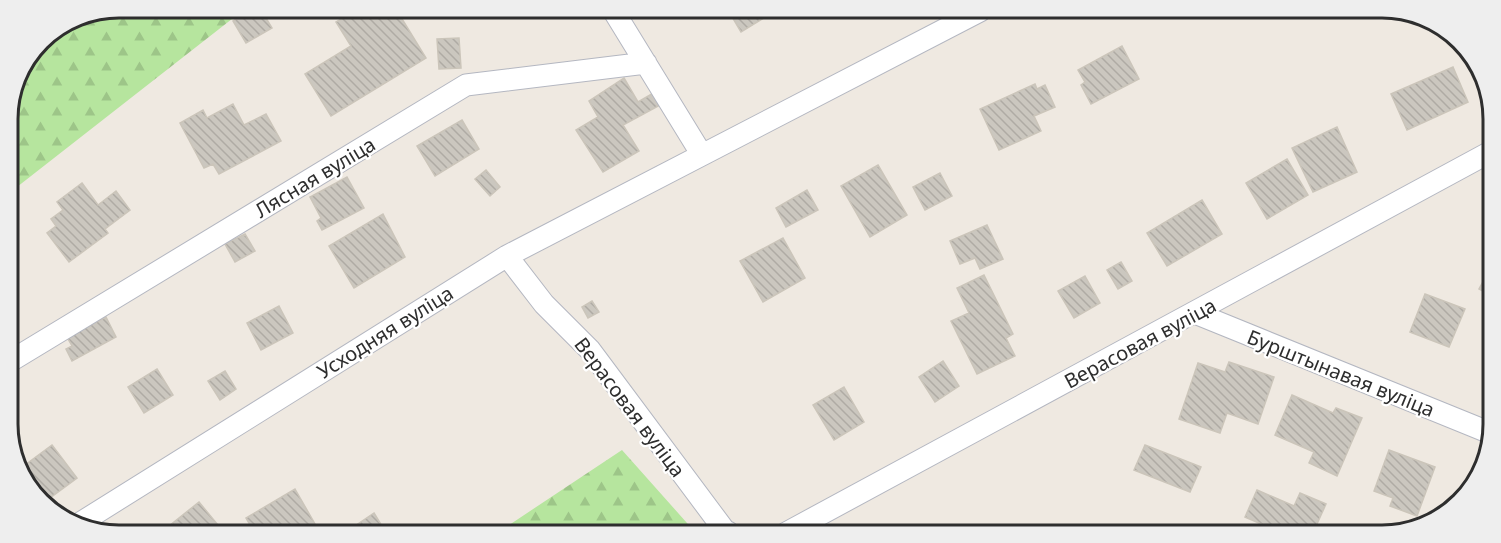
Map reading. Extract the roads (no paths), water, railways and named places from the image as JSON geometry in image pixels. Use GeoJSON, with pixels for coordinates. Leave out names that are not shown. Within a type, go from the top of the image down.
{"type":"FeatureCollection","features":[{"type":"Feature","properties":{"kind":"street"},"geometry":{"type":"LineString","coordinates":[[618,18],[702,154]]}},
{"type":"Feature","properties":{"kind":"street","name":"Усходняя вуліца"},"geometry":{"type":"LineString","coordinates":[[86,519],[507,256],[966,18]]}},
{"type":"Feature","properties":{"kind":"street","name":"Лясная вуліца"},"geometry":{"type":"LineString","coordinates":[[18,357],[466,85],[646,63]]}},
{"type":"Feature","properties":{"kind":"street","name":"Верасовая вуліца"},"geometry":{"type":"LineString","coordinates":[[801,525],[1483,156]]}},
{"type":"Feature","properties":{"kind":"street","name":"Верасовая вуліца"},"geometry":{"type":"LineString","coordinates":[[507,256],[544,304],[590,350],[721,525]]}},
{"type":"Feature","properties":{"kind":"street","name":"Бурштынавая вуліца"},"geometry":{"type":"LineString","coordinates":[[1195,313],[1483,430]]}}]}
